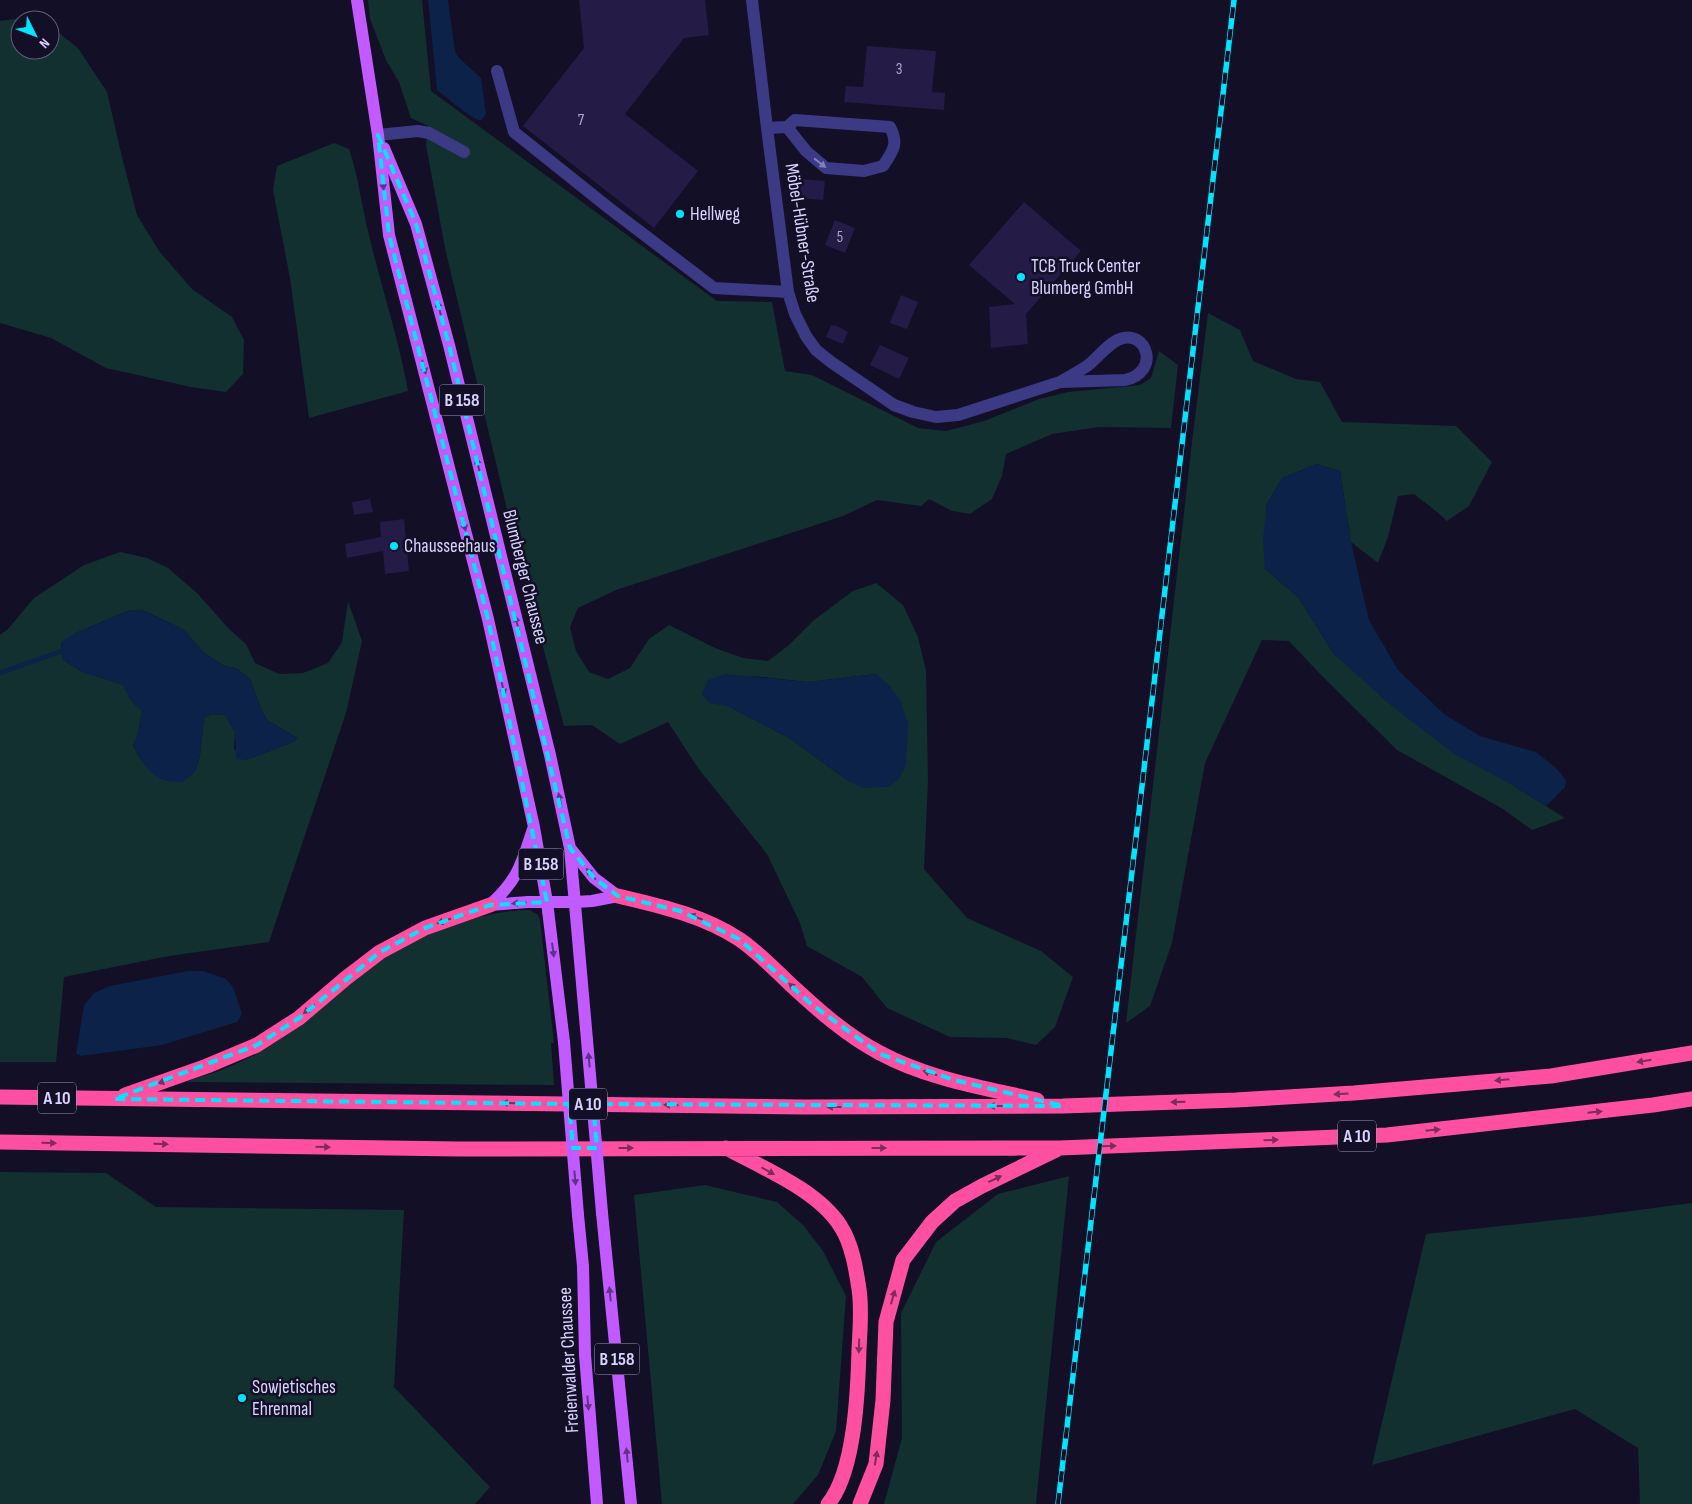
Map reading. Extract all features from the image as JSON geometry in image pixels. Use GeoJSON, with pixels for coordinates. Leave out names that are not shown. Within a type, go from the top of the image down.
{"type":"FeatureCollection","features":[{"type":"Feature","properties":{"kind":"highway"},"geometry":{"type":"LineString","coordinates":[[618,896],[680,911],[711,924],[739,939],[812,1004],[880,1054],[923,1071],[954,1080],[1063,1106]]}},
{"type":"Feature","properties":{"kind":"highway"},"geometry":{"type":"LineString","coordinates":[[114,1099],[257,1046],[299,1018],[380,952],[425,928],[490,905]]}},
{"type":"Feature","properties":{"kind":"highway","name":"A 10"},"geometry":{"type":"LineString","coordinates":[[0,1097],[784,1107],[1063,1106],[1236,1100],[1354,1093],[1551,1076],[1692,1053]]}},
{"type":"Feature","properties":{"kind":"highway","name":"A 10"},"geometry":{"type":"LineString","coordinates":[[0,1142],[458,1149],[1060,1148],[1387,1135],[1653,1106],[1692,1099]]}},
{"type":"Feature","properties":{"kind":"highway"},"geometry":{"type":"LineString","coordinates":[[725,1148],[800,1189],[825,1206],[841,1227],[851,1250],[859,1289],[860,1327],[857,1397],[842,1479],[833,1499],[828,1504]]}},
{"type":"Feature","properties":{"kind":"highway"},"geometry":{"type":"LineString","coordinates":[[860,1504],[876,1464],[883,1400],[886,1322],[903,1260],[932,1222],[955,1201],[1060,1148]]}},
{"type":"Feature","properties":{"kind":"main road","name":"Blumberger Chaussee"},"geometry":{"type":"LineString","coordinates":[[357,0],[378,135],[389,235],[486,613],[534,827],[547,902],[564,1042],[578,1215]]}},
{"type":"Feature","properties":{"kind":"main road","name":"Blumberger Chaussee"},"geometry":{"type":"LineString","coordinates":[[378,135],[416,224],[449,345],[550,755],[570,848],[602,1213],[631,1504]]}},
{"type":"Feature","properties":{"kind":"main road"},"geometry":{"type":"LineString","coordinates":[[490,905],[505,892],[514,880],[534,827]]}},
{"type":"Feature","properties":{"kind":"main road"},"geometry":{"type":"LineString","coordinates":[[570,848],[594,878],[618,896]]}},
{"type":"Feature","properties":{"kind":"main road"},"geometry":{"type":"LineString","coordinates":[[490,905],[592,901],[618,896]]}},
{"type":"Feature","properties":{"kind":"main road","name":"Freienwalder Chaussee"},"geometry":{"type":"LineString","coordinates":[[578,1215],[584,1266],[584,1355],[597,1504]]}},
{"type":"Feature","properties":{"kind":"street","name":"Möbel-Hübner-Straße"},"geometry":{"type":"LineString","coordinates":[[752,0],[788,292],[795,314],[816,350],[894,405],[913,412],[936,417],[958,414],[1060,382],[1087,366],[1120,338],[1135,340],[1142,344],[1146,350],[1146,366],[1134,378],[1125,380],[1060,382]]}},
{"type":"Feature","properties":{"kind":"street"},"geometry":{"type":"LineString","coordinates":[[497,71],[514,132],[706,282],[714,288],[788,292]]}},
{"type":"Feature","properties":{"kind":"street"},"geometry":{"type":"LineString","coordinates":[[767,128],[787,127],[795,120],[890,127],[895,137],[893,151],[883,166],[864,171],[826,168],[806,151],[787,127]]}},
{"type":"Feature","properties":{"kind":"street"},"geometry":{"type":"LineString","coordinates":[[378,135],[418,130],[429,133],[464,152]]}},
{"type":"Feature","properties":{"kind":"highlighted area"},"geometry":{"type":"Polygon","coordinates":[[[378,135],[416,224],[449,345],[570,848],[594,878],[618,896],[680,911],[739,939],[811,1004],[880,1054],[954,1080],[1063,1106],[593,1104],[597,1148],[573,1148],[569,1104],[114,1099],[257,1045],[299,1018],[380,952],[425,928],[490,905],[547,902],[488,619],[389,235],[378,135]]]}},
{"type":"Feature","properties":{"kind":"green space"},"geometry":{"type":"Polygon","coordinates":[[[368,0],[422,0],[431,91],[717,301],[772,302],[785,371],[812,375],[918,428],[946,431],[984,421],[1039,399],[1068,392],[1140,385],[1151,378],[1159,351],[1178,365],[1171,428],[1099,427],[1052,434],[1006,454],[1002,476],[992,499],[970,514],[952,511],[929,499],[921,506],[877,500],[843,516],[616,590],[578,608],[570,627],[576,651],[589,672],[608,679],[630,668],[649,639],[669,625],[715,648],[743,658],[768,661],[789,645],[814,620],[853,591],[876,583],[903,605],[918,637],[926,671],[928,781],[924,869],[967,918],[1041,951],[1073,977],[1055,1027],[1036,1045],[1007,1038],[950,1037],[887,1008],[862,977],[807,946],[800,923],[767,854],[698,768],[668,722],[620,744],[592,725],[564,726],[510,522],[445,248],[426,145],[428,126],[411,118],[399,82],[386,60],[370,19],[368,0]],[[876,674],[808,682],[753,676],[730,707],[789,738],[850,782],[876,674]]]}},
{"type":"Feature","properties":{"kind":"green space"},"geometry":{"type":"Polygon","coordinates":[[[10,20],[10,60],[60,60],[60,34],[78,48],[107,92],[137,215],[159,251],[192,289],[232,317],[244,340],[243,374],[226,392],[191,387],[106,368],[51,338],[0,323],[0,21],[10,20]]]}},
{"type":"Feature","properties":{"kind":"green space"},"geometry":{"type":"Polygon","coordinates":[[[334,143],[349,149],[408,391],[309,418],[290,278],[273,190],[277,166],[334,143]]]}},
{"type":"Feature","properties":{"kind":"green space"},"geometry":{"type":"Polygon","coordinates":[[[1208,313],[1240,330],[1253,361],[1296,379],[1320,382],[1342,422],[1456,426],[1492,462],[1469,506],[1447,521],[1414,494],[1398,496],[1388,537],[1378,563],[1351,542],[1340,471],[1317,464],[1282,478],[1267,504],[1265,569],[1298,597],[1334,654],[1511,784],[1565,818],[1532,830],[1503,809],[1397,750],[1289,641],[1262,640],[1205,763],[1172,943],[1150,1006],[1126,1023],[1192,442],[1208,313]]]}},
{"type":"Feature","properties":{"kind":"green space"},"geometry":{"type":"Polygon","coordinates":[[[120,552],[147,558],[168,568],[197,593],[230,630],[246,644],[255,663],[279,674],[303,673],[328,663],[342,642],[348,601],[362,641],[346,713],[269,942],[169,956],[64,977],[56,1062],[0,1062],[0,635],[8,629],[34,598],[84,565],[120,552]],[[130,610],[76,633],[61,643],[63,660],[83,672],[124,685],[131,699],[142,710],[138,734],[133,745],[141,760],[195,772],[200,755],[204,718],[212,714],[225,715],[235,732],[234,749],[246,760],[295,741],[297,738],[267,720],[250,679],[236,668],[224,666],[203,652],[184,630],[145,611],[130,610]]]}},
{"type":"Feature","properties":{"kind":"green space"},"geometry":{"type":"Polygon","coordinates":[[[530,910],[538,915],[540,920],[554,1043],[551,1043],[554,1085],[186,1082],[216,1072],[270,1046],[365,971],[412,942],[471,919],[491,914],[530,910]]]}},
{"type":"Feature","properties":{"kind":"green space"},"geometry":{"type":"Polygon","coordinates":[[[0,1172],[106,1173],[156,1207],[404,1210],[394,1387],[490,1487],[475,1504],[0,1504],[0,1172]]]}},
{"type":"Feature","properties":{"kind":"green space"},"geometry":{"type":"Polygon","coordinates":[[[1069,1176],[1036,1504],[884,1504],[902,1438],[901,1313],[936,1242],[998,1194],[1069,1176]]]}},
{"type":"Feature","properties":{"kind":"green space"},"geometry":{"type":"Polygon","coordinates":[[[705,1185],[777,1202],[804,1226],[823,1251],[846,1296],[836,1431],[818,1475],[793,1504],[662,1504],[634,1195],[705,1185]]]}},
{"type":"Feature","properties":{"kind":"green space"},"geometry":{"type":"Polygon","coordinates":[[[1692,1203],[1692,1504],[1640,1504],[1638,1448],[1575,1409],[1372,1465],[1426,1234],[1692,1203]]]}},
{"type":"Feature","properties":{"kind":"water"},"geometry":{"type":"Polygon","coordinates":[[[428,0],[448,0],[455,51],[458,57],[481,78],[486,114],[481,120],[466,113],[437,90],[428,0]]]}},
{"type":"Feature","properties":{"kind":"water"},"geometry":{"type":"Polygon","coordinates":[[[1317,464],[1340,471],[1351,542],[1369,620],[1398,670],[1444,714],[1480,736],[1536,752],[1556,768],[1566,780],[1565,787],[1546,806],[1511,784],[1454,754],[1387,702],[1334,654],[1298,597],[1265,569],[1263,539],[1267,504],[1282,478],[1317,464]]]}},
{"type":"Feature","properties":{"kind":"water"},"geometry":{"type":"Polygon","coordinates":[[[130,610],[145,611],[184,630],[203,652],[224,666],[236,668],[250,679],[267,720],[298,738],[295,741],[246,760],[236,759],[235,732],[225,715],[212,714],[204,718],[200,755],[195,772],[183,782],[167,781],[155,775],[142,761],[133,744],[138,734],[142,710],[131,699],[124,685],[83,672],[63,660],[61,642],[76,633],[130,610]]]}},
{"type":"Feature","properties":{"kind":"water"},"geometry":{"type":"Polygon","coordinates":[[[725,674],[808,682],[876,674],[890,686],[900,700],[908,723],[906,765],[899,779],[888,787],[864,788],[850,782],[789,738],[730,707],[709,703],[702,694],[708,680],[725,674]]]}},
{"type":"Feature","properties":{"kind":"water"},"geometry":{"type":"Polygon","coordinates":[[[188,971],[203,971],[226,979],[233,987],[242,1014],[237,1022],[162,1045],[81,1056],[76,1054],[84,1005],[94,993],[110,986],[188,971]]]}},
{"type":"Feature","properties":{"kind":"building","name":"Hellweg"},"geometry":{"type":"Polygon","coordinates":[[[579,0],[705,0],[709,35],[684,38],[625,114],[698,171],[654,228],[523,126],[584,48],[579,0]]]}},
{"type":"Feature","properties":{"kind":"building"},"geometry":{"type":"Polygon","coordinates":[[[867,46],[936,51],[932,92],[945,93],[944,110],[844,102],[846,86],[863,87],[867,46]]]}},
{"type":"Feature","properties":{"kind":"building"},"geometry":{"type":"Polygon","coordinates":[[[801,179],[825,181],[823,200],[799,198],[801,179]]]}},
{"type":"Feature","properties":{"kind":"building","name":"TCB Truck Center Blumberg GmbH"},"geometry":{"type":"Polygon","coordinates":[[[1024,202],[1081,251],[1026,314],[1028,344],[991,348],[989,307],[1015,304],[969,265],[1024,202]]]}},
{"type":"Feature","properties":{"kind":"building"},"geometry":{"type":"Polygon","coordinates":[[[835,220],[855,228],[845,253],[825,245],[835,220]]]}},
{"type":"Feature","properties":{"kind":"building"},"geometry":{"type":"Polygon","coordinates":[[[901,295],[918,302],[907,329],[890,323],[901,295]]]}},
{"type":"Feature","properties":{"kind":"building"},"geometry":{"type":"Polygon","coordinates":[[[831,325],[835,325],[848,332],[843,344],[826,337],[831,325]]]}},
{"type":"Feature","properties":{"kind":"building"},"geometry":{"type":"Polygon","coordinates":[[[880,345],[909,358],[899,379],[870,365],[880,345]]]}},
{"type":"Feature","properties":{"kind":"building"},"geometry":{"type":"Polygon","coordinates":[[[370,499],[373,512],[354,515],[352,502],[370,499]]]}},
{"type":"Feature","properties":{"kind":"building","name":"Chausseehaus"},"geometry":{"type":"Polygon","coordinates":[[[404,519],[409,571],[385,574],[383,551],[347,558],[345,544],[381,537],[380,522],[404,519]]]}},
{"type":"Feature","properties":{"kind":"waterway"},"geometry":{"type":"LineString","coordinates":[[0,673],[62,651]]}},
{"type":"Feature","properties":{"kind":"railway"},"geometry":{"type":"LineString","coordinates":[[1058,1504],[1234,0]]}},
{"type":"Feature","properties":{"kind":"place","name":"Hellweg"},"geometry":{"type":"Point","coordinates":[680,214]}},
{"type":"Feature","properties":{"kind":"place","name":"TCB Truck Center Blumberg GmbH"},"geometry":{"type":"Point","coordinates":[1021,277]}},
{"type":"Feature","properties":{"kind":"place","name":"Chausseehaus"},"geometry":{"type":"Point","coordinates":[394,546]}},
{"type":"Feature","properties":{"kind":"place","name":"Sowjetisches Ehrenmal"},"geometry":{"type":"Point","coordinates":[242,1398]}}]}
